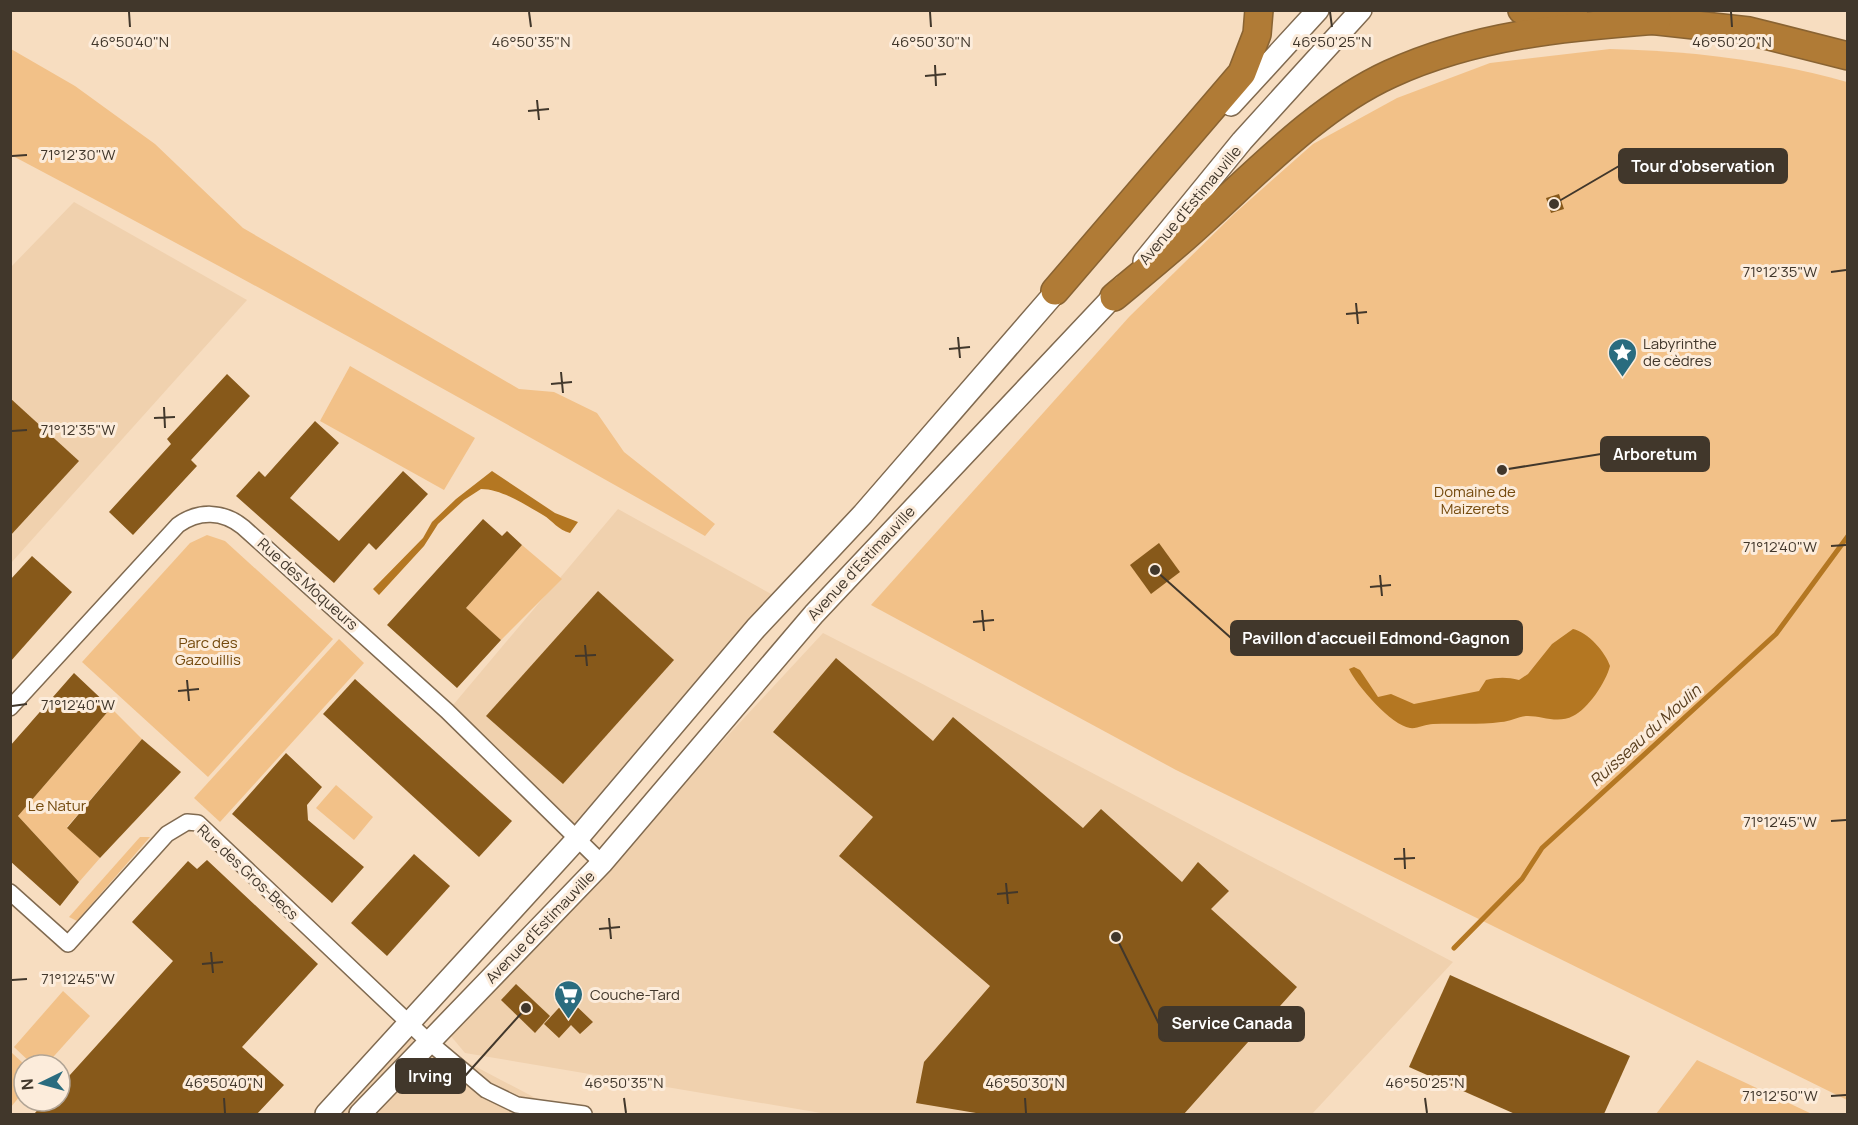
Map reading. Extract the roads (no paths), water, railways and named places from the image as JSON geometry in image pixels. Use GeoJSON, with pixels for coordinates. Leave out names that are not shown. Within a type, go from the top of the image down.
{"type":"FeatureCollection","features":[{"type":"Feature","properties":{"kind":"highway"},"geometry":{"type":"LineString","coordinates":[[1055,291],[1242,73],[1257,34],[1259,10]]}},
{"type":"Feature","properties":{"kind":"highway"},"geometry":{"type":"LineString","coordinates":[[1522,10],[1657,20],[1749,31],[1848,56]]}},
{"type":"Feature","properties":{"kind":"highway"},"geometry":{"type":"LineString","coordinates":[[1114,297],[1189,235],[1288,143],[1339,106],[1389,75],[1443,54],[1503,37],[1555,28],[1657,20]]}},
{"type":"Feature","properties":{"kind":"main road","name":"Avenue d'Estimauville"},"geometry":{"type":"LineString","coordinates":[[326,1114],[578,838],[756,628],[863,514],[1055,291],[1318,10]]}},
{"type":"Feature","properties":{"kind":"main road","name":"Avenue d'Estimauville"},"geometry":{"type":"LineString","coordinates":[[360,1114],[602,863],[814,614],[1114,297],[1242,141],[1360,10]]}},
{"type":"Feature","properties":{"kind":"street","name":"Rue des Moqueurs"},"geometry":{"type":"LineString","coordinates":[[10,708],[178,525],[203,514],[225,516],[243,527],[353,624],[602,863]]}},
{"type":"Feature","properties":{"kind":"street","name":"Rue des Gros-Becs"},"geometry":{"type":"LineString","coordinates":[[10,892],[68,944],[167,834],[180,825],[198,823],[410,1024]]}},
{"type":"Feature","properties":{"kind":"street"},"geometry":{"type":"LineString","coordinates":[[410,1024],[486,1090],[518,1105],[584,1114]]}},
{"type":"Feature","properties":{"kind":"waterway","name":"Ruisseau du Moulin"},"geometry":{"type":"LineString","coordinates":[[1454,948],[1522,879],[1542,848],[1776,634],[1848,536]]}},
{"type":"Feature","properties":{"kind":"place","name":"Tour d'observation"},"geometry":{"type":"Point","coordinates":[1554,204]}},
{"type":"Feature","properties":{"kind":"place","name":"Labyrinthe de cèdres"},"geometry":{"type":"Point","coordinates":[1622,378]}},
{"type":"Feature","properties":{"kind":"place","name":"Arboretum"},"geometry":{"type":"Point","coordinates":[1502,470]}},
{"type":"Feature","properties":{"kind":"place","name":"Pavillon d'accueil Edmond-Gagnon"},"geometry":{"type":"Point","coordinates":[1155,570]}},
{"type":"Feature","properties":{"kind":"place","name":"Service Canada"},"geometry":{"type":"Point","coordinates":[1116,937]}},
{"type":"Feature","properties":{"kind":"place","name":"Irving"},"geometry":{"type":"Point","coordinates":[526,1008]}},
{"type":"Feature","properties":{"kind":"place","name":"Couche-Tard"},"geometry":{"type":"Point","coordinates":[569,1020]}},
{"type":"Feature","properties":{"kind":"park label","name":"Domaine de Maizerets"},"geometry":{"type":"Point","coordinates":[1475,500]}},
{"type":"Feature","properties":{"kind":"park label","name":"Parc des Gazouillis"},"geometry":{"type":"Point","coordinates":[208,650]}},
{"type":"Feature","properties":{"kind":"park label","name":"Le Natur"},"geometry":{"type":"Point","coordinates":[57,805]}}]}
